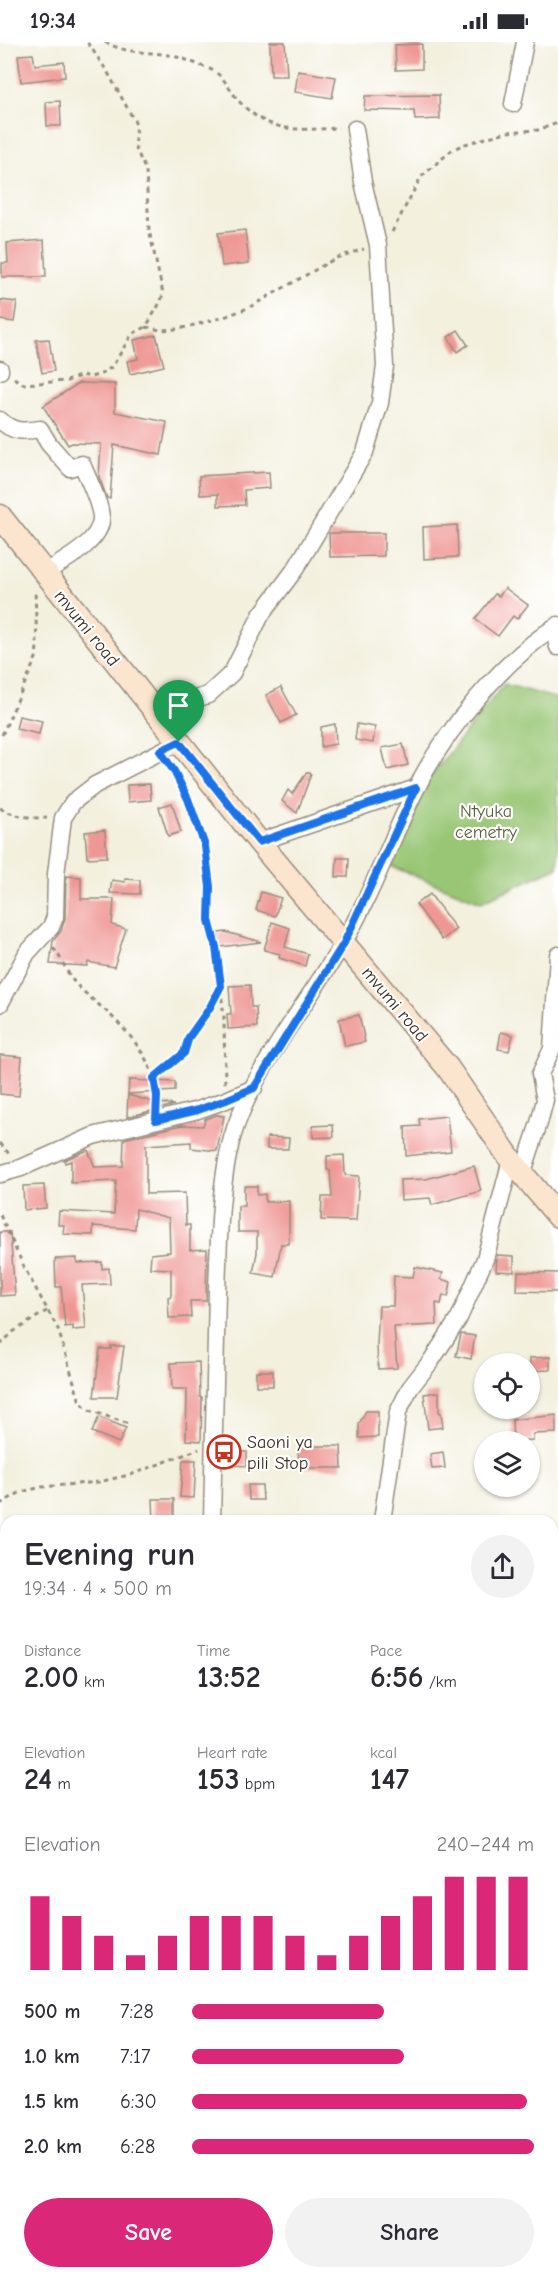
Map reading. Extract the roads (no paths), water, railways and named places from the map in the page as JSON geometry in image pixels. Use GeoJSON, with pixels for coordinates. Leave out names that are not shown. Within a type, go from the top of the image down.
{"type":"FeatureCollection","features":[{"type":"Feature","properties":{"kind":"street"},"geometry":{"type":"LineString","coordinates":[[513,104],[525,42]]}},
{"type":"Feature","properties":{"kind":"street"},"geometry":{"type":"LineString","coordinates":[[153,709],[170,707],[208,695],[232,673],[261,615],[296,568],[365,452],[380,403],[385,366],[378,245],[363,182],[355,129]]}},
{"type":"Feature","properties":{"kind":"street"},"geometry":{"type":"LineString","coordinates":[[0,420],[11,429],[23,432],[40,429],[49,444],[70,468],[82,464],[101,516],[100,528],[82,548],[39,566]]}},
{"type":"Feature","properties":{"kind":"street","name":"mvumi road"},"geometry":{"type":"LineString","coordinates":[[0,517],[153,709],[170,746],[259,842],[344,943],[447,1068],[517,1166],[558,1216]]}},
{"type":"Feature","properties":{"kind":"street"},"geometry":{"type":"LineString","coordinates":[[556,627],[558,647]]}},
{"type":"Feature","properties":{"kind":"street"},"geometry":{"type":"LineString","coordinates":[[212,1515],[222,1196],[230,1143],[237,1122],[254,1088],[344,943],[416,788],[444,743],[479,697],[522,654],[556,627]]}},
{"type":"Feature","properties":{"kind":"street"},"geometry":{"type":"LineString","coordinates":[[0,1004],[27,953],[51,927],[55,917],[56,874],[63,819],[73,802],[95,784],[170,746]]}},
{"type":"Feature","properties":{"kind":"street"},"geometry":{"type":"LineString","coordinates":[[259,842],[416,788]]}},
{"type":"Feature","properties":{"kind":"street"},"geometry":{"type":"LineString","coordinates":[[383,1515],[398,1412],[410,1388],[459,1318],[485,1259],[517,1166],[539,1124],[545,1100],[540,1074],[552,1049],[558,955]]}},
{"type":"Feature","properties":{"kind":"street"},"geometry":{"type":"LineString","coordinates":[[0,1174],[21,1168],[93,1136],[226,1100],[254,1088]]}},
{"type":"Feature","properties":{"kind":"place","name":"Saoni ya pili Stop"},"geometry":{"type":"Point","coordinates":[224,1452]}},
{"type":"Feature","properties":{"kind":"park label","name":"Ntyuka cemetry"},"geometry":{"type":"Point","coordinates":[486,821]}}]}
